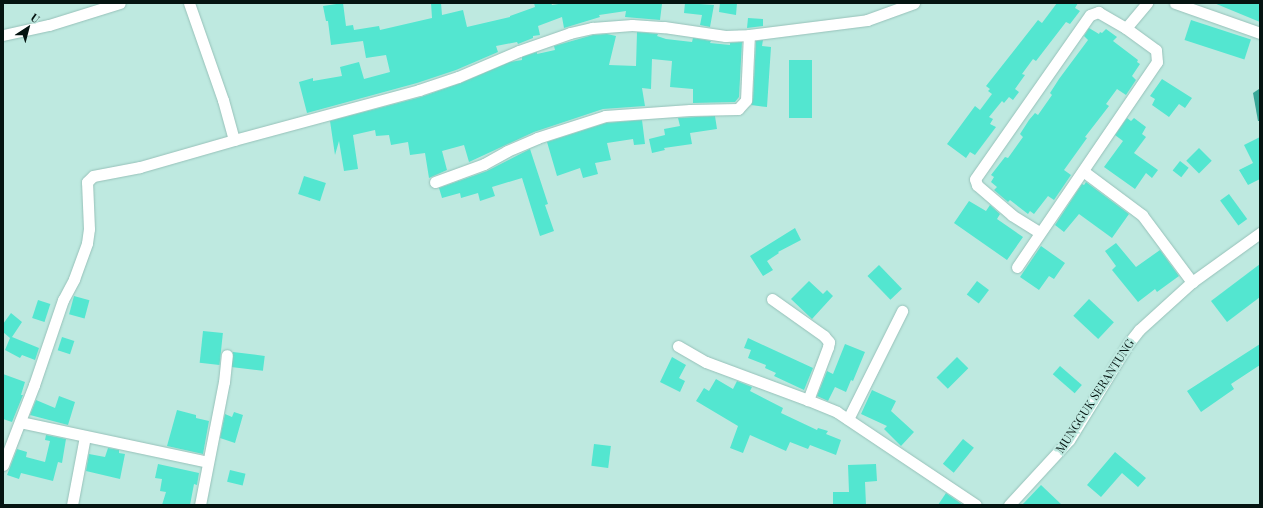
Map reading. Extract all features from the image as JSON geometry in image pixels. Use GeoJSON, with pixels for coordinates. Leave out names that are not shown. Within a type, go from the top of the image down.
{"type":"FeatureCollection","features":[{"type":"Feature","properties":{"kind":"street"},"geometry":{"type":"LineString","coordinates":[[3,34],[49,25],[120,3]]}},
{"type":"Feature","properties":{"kind":"street"},"geometry":{"type":"LineString","coordinates":[[189,3],[223,100],[234,140]]}},
{"type":"Feature","properties":{"kind":"street"},"geometry":{"type":"LineString","coordinates":[[3,465],[20,422],[63,300],[74,279],[87,243],[89,229],[87,182],[93,176],[140,167],[419,90],[465,74],[525,48],[570,33],[592,28],[632,25],[664,27],[725,36],[749,35],[867,20],[914,3]]}},
{"type":"Feature","properties":{"kind":"street"},"geometry":{"type":"LineString","coordinates":[[1126,28],[1147,3]]}},
{"type":"Feature","properties":{"kind":"street"},"geometry":{"type":"LineString","coordinates":[[1175,3],[1260,33]]}},
{"type":"Feature","properties":{"kind":"street"},"geometry":{"type":"LineString","coordinates":[[1017,267],[1039,232],[1083,171],[1157,62],[1156,50],[1126,28],[1098,12],[1090,15],[975,179],[977,185],[1012,215],[1039,232]]}},
{"type":"Feature","properties":{"kind":"street"},"geometry":{"type":"LineString","coordinates":[[435,182],[484,164],[507,151],[537,138],[605,116],[690,110],[738,109],[746,100],[749,35]]}},
{"type":"Feature","properties":{"kind":"street"},"geometry":{"type":"LineString","coordinates":[[1083,171],[1142,215],[1192,282]]}},
{"type":"Feature","properties":{"kind":"street","name":"MUNGGUK SERANTUNG"},"geometry":{"type":"LineString","coordinates":[[1009,505],[1069,440],[1134,336],[1192,282],[1260,233]]}},
{"type":"Feature","properties":{"kind":"street"},"geometry":{"type":"LineString","coordinates":[[772,299],[824,336],[829,342],[808,400]]}},
{"type":"Feature","properties":{"kind":"street"},"geometry":{"type":"LineString","coordinates":[[848,419],[902,312]]}},
{"type":"Feature","properties":{"kind":"street"},"geometry":{"type":"LineString","coordinates":[[678,346],[706,362],[837,412],[976,505]]}},
{"type":"Feature","properties":{"kind":"street"},"geometry":{"type":"LineString","coordinates":[[200,505],[224,382],[227,355]]}},
{"type":"Feature","properties":{"kind":"street"},"geometry":{"type":"LineString","coordinates":[[20,422],[208,462]]}},
{"type":"Feature","properties":{"kind":"street"},"geometry":{"type":"LineString","coordinates":[[72,505],[85,436]]}},
{"type":"Feature","properties":{"kind":"shaded area"},"geometry":{"type":"Polygon","coordinates":[[[1259,89],[1260,121],[1258,121],[1253,93],[1259,89]]]}},
{"type":"Feature","properties":{"kind":"building"},"geometry":{"type":"Polygon","coordinates":[[[343,3],[346,26],[353,25],[354,30],[379,26],[380,30],[432,18],[431,3],[441,3],[442,15],[463,10],[467,27],[510,17],[535,7],[534,3],[551,3],[552,5],[565,3],[662,4],[660,20],[625,17],[626,11],[599,15],[600,17],[564,28],[562,17],[538,26],[540,35],[533,36],[533,38],[518,44],[517,42],[496,46],[498,52],[456,70],[417,83],[307,113],[299,82],[313,78],[313,81],[342,76],[340,67],[359,62],[364,79],[390,72],[386,55],[366,58],[363,41],[331,45],[328,21],[326,21],[323,6],[343,3]]]}},
{"type":"Feature","properties":{"kind":"building"},"geometry":{"type":"Polygon","coordinates":[[[685,3],[714,5],[710,27],[700,25],[702,15],[684,13],[685,3]]]}},
{"type":"Feature","properties":{"kind":"building"},"geometry":{"type":"Polygon","coordinates":[[[720,3],[737,3],[736,15],[719,12],[720,3]]]}},
{"type":"Feature","properties":{"kind":"building"},"geometry":{"type":"Polygon","coordinates":[[[1057,3],[1078,3],[1075,8],[1080,11],[1070,24],[1066,22],[1036,61],[1033,59],[1022,74],[1025,75],[1015,89],[1019,92],[1013,100],[1009,97],[1004,103],[1002,101],[989,117],[993,119],[990,124],[996,127],[975,155],[970,152],[966,158],[947,144],[975,106],[980,110],[992,94],[988,91],[990,89],[986,86],[1038,20],[1042,23],[1057,3]]]}},
{"type":"Feature","properties":{"kind":"building"},"geometry":{"type":"Polygon","coordinates":[[[1214,3],[1260,3],[1260,22],[1243,15],[1214,3]]]}},
{"type":"Feature","properties":{"kind":"building"},"geometry":{"type":"Polygon","coordinates":[[[748,18],[763,19],[763,26],[747,28],[748,18]]]}},
{"type":"Feature","properties":{"kind":"building"},"geometry":{"type":"Polygon","coordinates":[[[1191,20],[1251,39],[1244,59],[1185,40],[1191,20]]]}},
{"type":"Feature","properties":{"kind":"building"},"geometry":{"type":"Polygon","coordinates":[[[1089,28],[1099,34],[1106,29],[1117,37],[1113,41],[1138,60],[1137,62],[1140,64],[1132,76],[1136,80],[1126,95],[1117,89],[1106,104],[1109,106],[1085,137],[1087,138],[1064,170],[1071,175],[1054,200],[1048,196],[1034,214],[1030,211],[1028,214],[1010,200],[1008,202],[994,190],[997,187],[991,182],[994,177],[991,175],[1005,157],[1008,158],[1023,137],[1020,134],[1029,120],[1035,113],[1038,115],[1052,95],[1050,93],[1059,79],[1088,40],[1084,36],[1089,28]]]}},
{"type":"Feature","properties":{"kind":"building"},"geometry":{"type":"Polygon","coordinates":[[[637,32],[658,34],[657,36],[666,39],[692,42],[693,38],[711,41],[710,43],[730,45],[730,43],[742,42],[739,97],[735,102],[693,103],[693,89],[670,87],[672,61],[652,59],[651,89],[642,88],[645,106],[603,109],[534,132],[469,162],[464,145],[442,151],[447,170],[429,178],[425,153],[410,155],[408,142],[391,145],[389,135],[376,136],[375,130],[353,135],[358,169],[344,171],[339,141],[335,155],[330,121],[421,97],[461,83],[510,62],[522,60],[522,57],[537,52],[537,54],[555,50],[554,46],[593,35],[607,34],[616,36],[609,65],[636,66],[637,32]]]}},
{"type":"Feature","properties":{"kind":"building"},"geometry":{"type":"Polygon","coordinates":[[[763,40],[762,46],[771,47],[767,107],[751,105],[753,100],[756,41],[763,40]]]}},
{"type":"Feature","properties":{"kind":"building"},"geometry":{"type":"Polygon","coordinates":[[[789,60],[812,60],[812,118],[789,118],[789,60]]]}},
{"type":"Feature","properties":{"kind":"building"},"geometry":{"type":"Polygon","coordinates":[[[1162,79],[1192,98],[1185,108],[1179,104],[1169,117],[1152,105],[1155,99],[1150,96],[1162,79]]]}},
{"type":"Feature","properties":{"kind":"building"},"geometry":{"type":"Polygon","coordinates":[[[715,116],[717,129],[690,133],[692,144],[664,148],[665,150],[652,153],[649,139],[665,135],[664,129],[680,126],[678,118],[715,116]]]}},
{"type":"Feature","properties":{"kind":"building"},"geometry":{"type":"Polygon","coordinates":[[[1127,118],[1131,121],[1134,118],[1146,127],[1142,134],[1146,137],[1134,153],[1158,170],[1152,178],[1146,173],[1135,189],[1104,167],[1123,141],[1115,135],[1127,118]]]}},
{"type":"Feature","properties":{"kind":"building"},"geometry":{"type":"Polygon","coordinates":[[[642,120],[645,144],[634,145],[633,139],[607,143],[611,160],[595,163],[598,174],[583,178],[580,168],[557,176],[547,142],[606,123],[642,120]]]}},
{"type":"Feature","properties":{"kind":"building"},"geometry":{"type":"Polygon","coordinates":[[[1260,137],[1260,179],[1248,185],[1239,170],[1253,163],[1244,145],[1260,137]]]}},
{"type":"Feature","properties":{"kind":"building"},"geometry":{"type":"Polygon","coordinates":[[[1199,148],[1212,161],[1199,173],[1186,161],[1199,148]]]}},
{"type":"Feature","properties":{"kind":"building"},"geometry":{"type":"Polygon","coordinates":[[[530,149],[548,204],[545,205],[554,231],[540,236],[522,178],[492,187],[495,196],[480,201],[478,193],[461,198],[460,193],[442,198],[439,188],[487,171],[530,149]]]}},
{"type":"Feature","properties":{"kind":"building"},"geometry":{"type":"Polygon","coordinates":[[[1180,161],[1189,168],[1181,177],[1173,170],[1180,161]]]}},
{"type":"Feature","properties":{"kind":"building"},"geometry":{"type":"Polygon","coordinates":[[[304,176],[326,183],[320,201],[298,194],[304,176]]]}},
{"type":"Feature","properties":{"kind":"building"},"geometry":{"type":"Polygon","coordinates":[[[1086,182],[1129,214],[1112,238],[1079,214],[1064,232],[1055,225],[1082,184],[1084,185],[1086,182]]]}},
{"type":"Feature","properties":{"kind":"building"},"geometry":{"type":"Polygon","coordinates":[[[1229,194],[1247,219],[1238,226],[1220,200],[1229,194]]]}},
{"type":"Feature","properties":{"kind":"building"},"geometry":{"type":"Polygon","coordinates":[[[969,201],[986,211],[990,205],[1000,214],[997,219],[1023,237],[1007,260],[954,223],[969,201]]]}},
{"type":"Feature","properties":{"kind":"building"},"geometry":{"type":"Polygon","coordinates":[[[795,228],[801,240],[778,252],[779,253],[767,261],[773,270],[763,276],[750,256],[795,228]]]}},
{"type":"Feature","properties":{"kind":"building"},"geometry":{"type":"Polygon","coordinates":[[[1116,243],[1136,267],[1160,250],[1179,276],[1157,292],[1155,289],[1138,302],[1112,270],[1116,266],[1105,251],[1116,243]]]}},
{"type":"Feature","properties":{"kind":"building"},"geometry":{"type":"Polygon","coordinates":[[[1041,246],[1065,263],[1054,279],[1049,276],[1039,290],[1020,277],[1041,246]]]}},
{"type":"Feature","properties":{"kind":"building"},"geometry":{"type":"Polygon","coordinates":[[[1260,264],[1260,297],[1227,322],[1211,301],[1260,264]]]}},
{"type":"Feature","properties":{"kind":"building"},"geometry":{"type":"Polygon","coordinates":[[[879,265],[902,289],[890,300],[867,276],[879,265]]]}},
{"type":"Feature","properties":{"kind":"building"},"geometry":{"type":"Polygon","coordinates":[[[809,281],[823,294],[827,290],[833,296],[812,319],[791,299],[809,281]]]}},
{"type":"Feature","properties":{"kind":"building"},"geometry":{"type":"Polygon","coordinates":[[[977,281],[989,290],[979,304],[967,295],[977,281]]]}},
{"type":"Feature","properties":{"kind":"building"},"geometry":{"type":"Polygon","coordinates":[[[74,296],[89,300],[85,318],[69,314],[74,296]]]}},
{"type":"Feature","properties":{"kind":"building"},"geometry":{"type":"Polygon","coordinates":[[[1089,299],[1114,322],[1098,339],[1073,316],[1089,299]]]}},
{"type":"Feature","properties":{"kind":"building"},"geometry":{"type":"Polygon","coordinates":[[[38,300],[50,304],[44,322],[32,318],[38,300]]]}},
{"type":"Feature","properties":{"kind":"building"},"geometry":{"type":"Polygon","coordinates":[[[11,313],[22,322],[12,337],[39,348],[35,360],[22,355],[20,358],[5,350],[10,338],[3,332],[3,324],[11,313]]]}},
{"type":"Feature","properties":{"kind":"building"},"geometry":{"type":"Polygon","coordinates":[[[203,331],[223,333],[220,365],[200,363],[203,331]]]}},
{"type":"Feature","properties":{"kind":"building"},"geometry":{"type":"Polygon","coordinates":[[[62,337],[74,341],[70,354],[58,350],[62,337]]]}},
{"type":"Feature","properties":{"kind":"building"},"geometry":{"type":"Polygon","coordinates":[[[748,338],[813,368],[804,390],[774,376],[776,373],[765,368],[766,365],[748,358],[751,350],[744,348],[748,338]]]}},
{"type":"Feature","properties":{"kind":"building"},"geometry":{"type":"Polygon","coordinates":[[[845,344],[865,352],[853,381],[851,380],[846,392],[835,387],[828,401],[817,396],[827,371],[833,374],[845,344]]]}},
{"type":"Feature","properties":{"kind":"building"},"geometry":{"type":"Polygon","coordinates":[[[1260,344],[1260,365],[1231,384],[1234,389],[1201,412],[1187,391],[1260,344]]]}},
{"type":"Feature","properties":{"kind":"building"},"geometry":{"type":"Polygon","coordinates":[[[233,352],[265,356],[263,371],[231,367],[233,352]]]}},
{"type":"Feature","properties":{"kind":"building"},"geometry":{"type":"Polygon","coordinates":[[[672,357],[686,365],[679,378],[685,381],[680,392],[660,382],[672,357]]]}},
{"type":"Feature","properties":{"kind":"building"},"geometry":{"type":"Polygon","coordinates":[[[957,357],[968,368],[948,389],[936,378],[957,357]]]}},
{"type":"Feature","properties":{"kind":"building"},"geometry":{"type":"Polygon","coordinates":[[[1060,366],[1082,385],[1075,393],[1053,374],[1060,366]]]}},
{"type":"Feature","properties":{"kind":"building"},"geometry":{"type":"Polygon","coordinates":[[[3,374],[25,382],[21,395],[23,395],[12,422],[3,419],[3,374]]]}},
{"type":"Feature","properties":{"kind":"building"},"geometry":{"type":"Polygon","coordinates":[[[716,379],[733,389],[737,381],[752,387],[750,391],[783,408],[781,413],[817,430],[818,428],[828,431],[826,434],[841,440],[836,455],[810,445],[808,449],[790,442],[786,451],[750,435],[743,453],[730,448],[738,426],[696,401],[704,388],[709,391],[716,379]]]}},
{"type":"Feature","properties":{"kind":"building"},"geometry":{"type":"Polygon","coordinates":[[[872,390],[896,401],[891,411],[914,432],[901,446],[884,429],[887,426],[861,414],[872,390]]]}},
{"type":"Feature","properties":{"kind":"building"},"geometry":{"type":"Polygon","coordinates":[[[59,396],[75,402],[68,425],[30,415],[36,400],[55,408],[59,396]]]}},
{"type":"Feature","properties":{"kind":"building"},"geometry":{"type":"Polygon","coordinates":[[[177,410],[196,415],[196,418],[209,421],[203,454],[167,446],[177,410]]]}},
{"type":"Feature","properties":{"kind":"building"},"geometry":{"type":"Polygon","coordinates":[[[234,412],[243,415],[235,443],[220,438],[225,414],[232,417],[234,412]]]}},
{"type":"Feature","properties":{"kind":"building"},"geometry":{"type":"Polygon","coordinates":[[[46,435],[66,439],[62,463],[58,462],[53,481],[21,473],[19,479],[7,475],[17,449],[27,452],[26,457],[45,462],[50,441],[45,440],[46,435]]]}},
{"type":"Feature","properties":{"kind":"building"},"geometry":{"type":"Polygon","coordinates":[[[963,439],[974,448],[954,473],[943,464],[963,439]]]}},
{"type":"Feature","properties":{"kind":"building"},"geometry":{"type":"Polygon","coordinates":[[[594,444],[611,446],[608,468],[591,466],[594,444]]]}},
{"type":"Feature","properties":{"kind":"building"},"geometry":{"type":"Polygon","coordinates":[[[108,448],[119,450],[119,453],[125,454],[120,479],[86,471],[89,454],[105,457],[108,448]]]}},
{"type":"Feature","properties":{"kind":"building"},"geometry":{"type":"Polygon","coordinates":[[[1115,452],[1146,478],[1138,487],[1122,473],[1101,497],[1087,485],[1115,452]]]}},
{"type":"Feature","properties":{"kind":"building"},"geometry":{"type":"Polygon","coordinates":[[[158,464],[199,473],[197,485],[194,484],[190,505],[162,505],[166,492],[160,491],[162,479],[155,478],[158,464]]]}},
{"type":"Feature","properties":{"kind":"building"},"geometry":{"type":"Polygon","coordinates":[[[876,464],[877,481],[865,482],[866,505],[833,505],[833,492],[849,492],[848,465],[876,464]]]}},
{"type":"Feature","properties":{"kind":"building"},"geometry":{"type":"Polygon","coordinates":[[[230,470],[246,474],[243,486],[227,482],[230,470]]]}},
{"type":"Feature","properties":{"kind":"building"},"geometry":{"type":"Polygon","coordinates":[[[1041,485],[1062,505],[1022,505],[1041,485]]]}},
{"type":"Feature","properties":{"kind":"building"},"geometry":{"type":"Polygon","coordinates":[[[946,493],[963,505],[938,505],[946,493]]]}}]}
